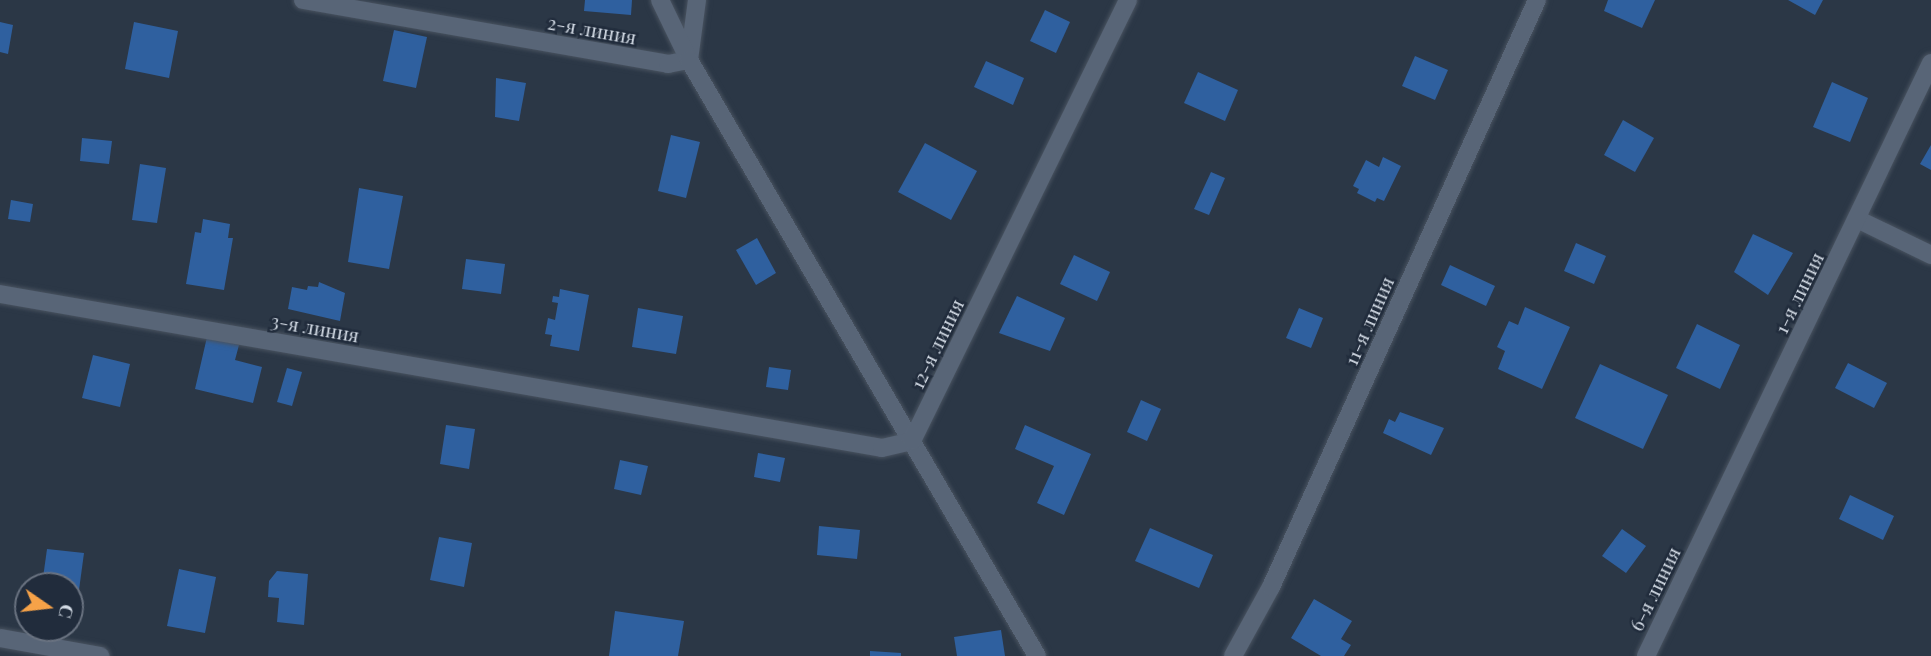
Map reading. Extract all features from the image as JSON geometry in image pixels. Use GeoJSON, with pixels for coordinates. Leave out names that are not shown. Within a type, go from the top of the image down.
{"type":"FeatureCollection","features":[{"type":"Feature","properties":{"kind":"street","name":"2-я линия"},"geometry":{"type":"LineString","coordinates":[[303,0],[668,64],[689,60]]}},
{"type":"Feature","properties":{"kind":"street"},"geometry":{"type":"LineString","coordinates":[[660,0],[689,60],[1037,656]]}},
{"type":"Feature","properties":{"kind":"street"},"geometry":{"type":"LineString","coordinates":[[689,60],[697,0]]}},
{"type":"Feature","properties":{"kind":"street","name":"12-я линия"},"geometry":{"type":"LineString","coordinates":[[912,442],[1128,0]]}},
{"type":"Feature","properties":{"kind":"street","name":"11-я линия"},"geometry":{"type":"LineString","coordinates":[[1233,656],[1277,574],[1537,0]]}},
{"type":"Feature","properties":{"kind":"street","name":"1-я линия"},"geometry":{"type":"LineString","coordinates":[[1702,541],[1859,220],[1931,62]]}},
{"type":"Feature","properties":{"kind":"street"},"geometry":{"type":"LineString","coordinates":[[1859,220],[1931,255]]}},
{"type":"Feature","properties":{"kind":"street","name":"3-я линия"},"geometry":{"type":"LineString","coordinates":[[0,294],[882,448],[912,442]]}},
{"type":"Feature","properties":{"kind":"street","name":"6-я линия"},"geometry":{"type":"LineString","coordinates":[[1646,656],[1702,541]]}},
{"type":"Feature","properties":{"kind":"street"},"geometry":{"type":"LineString","coordinates":[[0,638],[100,656]]}},
{"type":"Feature","properties":{"kind":"building"},"geometry":{"type":"Polygon","coordinates":[[[585,0],[632,0],[631,15],[584,11],[585,0]]]}},
{"type":"Feature","properties":{"kind":"building"},"geometry":{"type":"Polygon","coordinates":[[[1608,0],[1655,0],[1642,28],[1604,11],[1608,0]]]}},
{"type":"Feature","properties":{"kind":"building"},"geometry":{"type":"Polygon","coordinates":[[[1788,0],[1823,0],[1815,15],[1788,0]]]}},
{"type":"Feature","properties":{"kind":"building"},"geometry":{"type":"Polygon","coordinates":[[[1045,10],[1070,22],[1056,53],[1030,41],[1045,10]]]}},
{"type":"Feature","properties":{"kind":"building"},"geometry":{"type":"Polygon","coordinates":[[[0,22],[13,25],[8,54],[0,52],[0,22]]]}},
{"type":"Feature","properties":{"kind":"building"},"geometry":{"type":"Polygon","coordinates":[[[134,22],[178,31],[169,78],[125,69],[134,22]]]}},
{"type":"Feature","properties":{"kind":"building"},"geometry":{"type":"Polygon","coordinates":[[[394,30],[427,37],[416,88],[383,81],[394,30]]]}},
{"type":"Feature","properties":{"kind":"building"},"geometry":{"type":"Polygon","coordinates":[[[1415,56],[1448,70],[1435,100],[1402,86],[1415,56]]]}},
{"type":"Feature","properties":{"kind":"building"},"geometry":{"type":"Polygon","coordinates":[[[986,61],[1024,78],[1013,105],[974,87],[986,61]]]}},
{"type":"Feature","properties":{"kind":"building"},"geometry":{"type":"Polygon","coordinates":[[[1198,72],[1238,90],[1225,121],[1184,103],[1198,72]]]}},
{"type":"Feature","properties":{"kind":"building"},"geometry":{"type":"Polygon","coordinates":[[[496,78],[526,83],[519,121],[495,117],[496,78]]]}},
{"type":"Feature","properties":{"kind":"building"},"geometry":{"type":"Polygon","coordinates":[[[1832,82],[1868,98],[1850,142],[1813,127],[1832,82]]]}},
{"type":"Feature","properties":{"kind":"building"},"geometry":{"type":"Polygon","coordinates":[[[1623,120],[1654,138],[1635,172],[1604,155],[1623,120]]]}},
{"type":"Feature","properties":{"kind":"building"},"geometry":{"type":"Polygon","coordinates":[[[671,135],[700,142],[686,198],[658,191],[671,135]]]}},
{"type":"Feature","properties":{"kind":"building"},"geometry":{"type":"Polygon","coordinates":[[[82,138],[112,141],[109,164],[80,161],[82,138]]]}},
{"type":"Feature","properties":{"kind":"building"},"geometry":{"type":"Polygon","coordinates":[[[925,143],[977,171],[951,220],[898,192],[925,143]]]}},
{"type":"Feature","properties":{"kind":"building"},"geometry":{"type":"Polygon","coordinates":[[[1931,145],[1931,170],[1920,164],[1931,145]]]}},
{"type":"Feature","properties":{"kind":"building"},"geometry":{"type":"Polygon","coordinates":[[[1383,157],[1401,166],[1384,201],[1377,198],[1375,202],[1357,193],[1359,189],[1353,186],[1366,160],[1379,167],[1383,157]]]}},
{"type":"Feature","properties":{"kind":"building"},"geometry":{"type":"Polygon","coordinates":[[[140,164],[166,168],[157,223],[132,220],[140,164]]]}},
{"type":"Feature","properties":{"kind":"building"},"geometry":{"type":"Polygon","coordinates":[[[1211,172],[1225,178],[1209,215],[1194,209],[1211,172]]]}},
{"type":"Feature","properties":{"kind":"building"},"geometry":{"type":"Polygon","coordinates":[[[359,188],[403,196],[389,269],[348,262],[359,188]]]}},
{"type":"Feature","properties":{"kind":"building"},"geometry":{"type":"Polygon","coordinates":[[[11,200],[33,204],[30,222],[8,219],[11,200]]]}},
{"type":"Feature","properties":{"kind":"building"},"geometry":{"type":"Polygon","coordinates":[[[203,219],[230,224],[228,238],[233,238],[224,290],[186,284],[195,232],[201,233],[203,219]]]}},
{"type":"Feature","properties":{"kind":"building"},"geometry":{"type":"Polygon","coordinates":[[[1753,234],[1793,253],[1768,295],[1734,272],[1753,234]]]}},
{"type":"Feature","properties":{"kind":"building"},"geometry":{"type":"Polygon","coordinates":[[[757,238],[776,273],[756,285],[736,250],[757,238]]]}},
{"type":"Feature","properties":{"kind":"building"},"geometry":{"type":"Polygon","coordinates":[[[1576,243],[1606,256],[1594,284],[1564,271],[1576,243]]]}},
{"type":"Feature","properties":{"kind":"building"},"geometry":{"type":"Polygon","coordinates":[[[1074,255],[1110,272],[1097,301],[1060,284],[1074,255]]]}},
{"type":"Feature","properties":{"kind":"building"},"geometry":{"type":"Polygon","coordinates":[[[466,259],[505,264],[501,294],[462,289],[466,259]]]}},
{"type":"Feature","properties":{"kind":"building"},"geometry":{"type":"Polygon","coordinates":[[[1450,265],[1495,286],[1486,306],[1441,285],[1450,265]]]}},
{"type":"Feature","properties":{"kind":"building"},"geometry":{"type":"Polygon","coordinates":[[[319,282],[345,293],[340,321],[288,309],[292,287],[307,290],[308,286],[318,287],[319,282]]]}},
{"type":"Feature","properties":{"kind":"building"},"geometry":{"type":"Polygon","coordinates":[[[560,289],[589,295],[579,351],[550,346],[552,335],[545,334],[548,318],[555,320],[558,303],[552,302],[553,296],[559,297],[560,289]]]}},
{"type":"Feature","properties":{"kind":"building"},"geometry":{"type":"Polygon","coordinates":[[[1017,296],[1065,318],[1050,351],[999,333],[1017,296]]]}},
{"type":"Feature","properties":{"kind":"building"},"geometry":{"type":"Polygon","coordinates":[[[1525,307],[1570,327],[1542,389],[1498,369],[1505,351],[1497,347],[1509,321],[1518,325],[1525,307]]]}},
{"type":"Feature","properties":{"kind":"building"},"geometry":{"type":"Polygon","coordinates":[[[638,308],[683,316],[676,354],[632,347],[638,308]]]}},
{"type":"Feature","properties":{"kind":"building"},"geometry":{"type":"Polygon","coordinates":[[[1299,308],[1323,318],[1311,348],[1286,338],[1299,308]]]}},
{"type":"Feature","properties":{"kind":"building"},"geometry":{"type":"Polygon","coordinates":[[[1697,324],[1740,345],[1720,389],[1676,368],[1697,324]]]}},
{"type":"Feature","properties":{"kind":"building"},"geometry":{"type":"Polygon","coordinates":[[[207,337],[239,345],[235,360],[262,367],[253,403],[195,389],[207,337]]]}},
{"type":"Feature","properties":{"kind":"building"},"geometry":{"type":"Polygon","coordinates":[[[93,355],[130,364],[120,407],[82,398],[93,355]]]}},
{"type":"Feature","properties":{"kind":"building"},"geometry":{"type":"Polygon","coordinates":[[[1848,363],[1887,383],[1874,408],[1835,388],[1848,363]]]}},
{"type":"Feature","properties":{"kind":"building"},"geometry":{"type":"Polygon","coordinates":[[[1600,364],[1668,395],[1643,449],[1575,418],[1600,364]]]}},
{"type":"Feature","properties":{"kind":"building"},"geometry":{"type":"Polygon","coordinates":[[[769,367],[791,370],[788,390],[766,387],[769,367]]]}},
{"type":"Feature","properties":{"kind":"building"},"geometry":{"type":"Polygon","coordinates":[[[287,368],[302,372],[292,406],[277,402],[287,368]]]}},
{"type":"Feature","properties":{"kind":"building"},"geometry":{"type":"Polygon","coordinates":[[[1141,400],[1161,409],[1147,441],[1127,432],[1141,400]]]}},
{"type":"Feature","properties":{"kind":"building"},"geometry":{"type":"Polygon","coordinates":[[[1400,412],[1444,428],[1431,455],[1383,433],[1389,419],[1395,422],[1400,412]]]}},
{"type":"Feature","properties":{"kind":"building"},"geometry":{"type":"Polygon","coordinates":[[[446,425],[475,429],[469,469],[440,464],[446,425]]]}},
{"type":"Feature","properties":{"kind":"building"},"geometry":{"type":"Polygon","coordinates":[[[1025,425],[1091,454],[1064,515],[1037,503],[1054,466],[1015,449],[1025,425]]]}},
{"type":"Feature","properties":{"kind":"building"},"geometry":{"type":"Polygon","coordinates":[[[758,453],[785,458],[780,482],[754,477],[758,453]]]}},
{"type":"Feature","properties":{"kind":"building"},"geometry":{"type":"Polygon","coordinates":[[[620,460],[648,466],[641,495],[614,489],[620,460]]]}},
{"type":"Feature","properties":{"kind":"building"},"geometry":{"type":"Polygon","coordinates":[[[1850,495],[1894,516],[1883,540],[1839,519],[1850,495]]]}},
{"type":"Feature","properties":{"kind":"building"},"geometry":{"type":"Polygon","coordinates":[[[819,526],[860,530],[857,559],[817,555],[819,526]]]}},
{"type":"Feature","properties":{"kind":"building"},"geometry":{"type":"Polygon","coordinates":[[[1150,528],[1213,555],[1199,588],[1135,561],[1150,528]]]}},
{"type":"Feature","properties":{"kind":"building"},"geometry":{"type":"Polygon","coordinates":[[[1622,529],[1646,546],[1626,573],[1602,556],[1622,529]]]}},
{"type":"Feature","properties":{"kind":"building"},"geometry":{"type":"Polygon","coordinates":[[[439,537],[472,543],[464,587],[430,580],[439,537]]]}},
{"type":"Feature","properties":{"kind":"building"},"geometry":{"type":"Polygon","coordinates":[[[47,549],[84,553],[81,572],[44,572],[47,549]]]}},
{"type":"Feature","properties":{"kind":"building"},"geometry":{"type":"Polygon","coordinates":[[[179,569],[216,577],[205,633],[167,626],[179,569]]]}},
{"type":"Feature","properties":{"kind":"building"},"geometry":{"type":"Polygon","coordinates":[[[277,571],[308,574],[304,625],[277,622],[279,598],[268,597],[269,581],[277,571]]]}},
{"type":"Feature","properties":{"kind":"building"},"geometry":{"type":"Polygon","coordinates":[[[1314,599],[1352,621],[1341,639],[1351,645],[1344,656],[1321,656],[1291,638],[1314,599]]]}},
{"type":"Feature","properties":{"kind":"building"},"geometry":{"type":"Polygon","coordinates":[[[615,611],[684,621],[678,656],[609,656],[615,611]]]}},
{"type":"Feature","properties":{"kind":"building"},"geometry":{"type":"Polygon","coordinates":[[[1001,630],[1005,656],[957,656],[954,637],[1001,630]]]}},
{"type":"Feature","properties":{"kind":"building"},"geometry":{"type":"Polygon","coordinates":[[[870,651],[901,653],[901,656],[870,656],[870,651]]]}}]}
